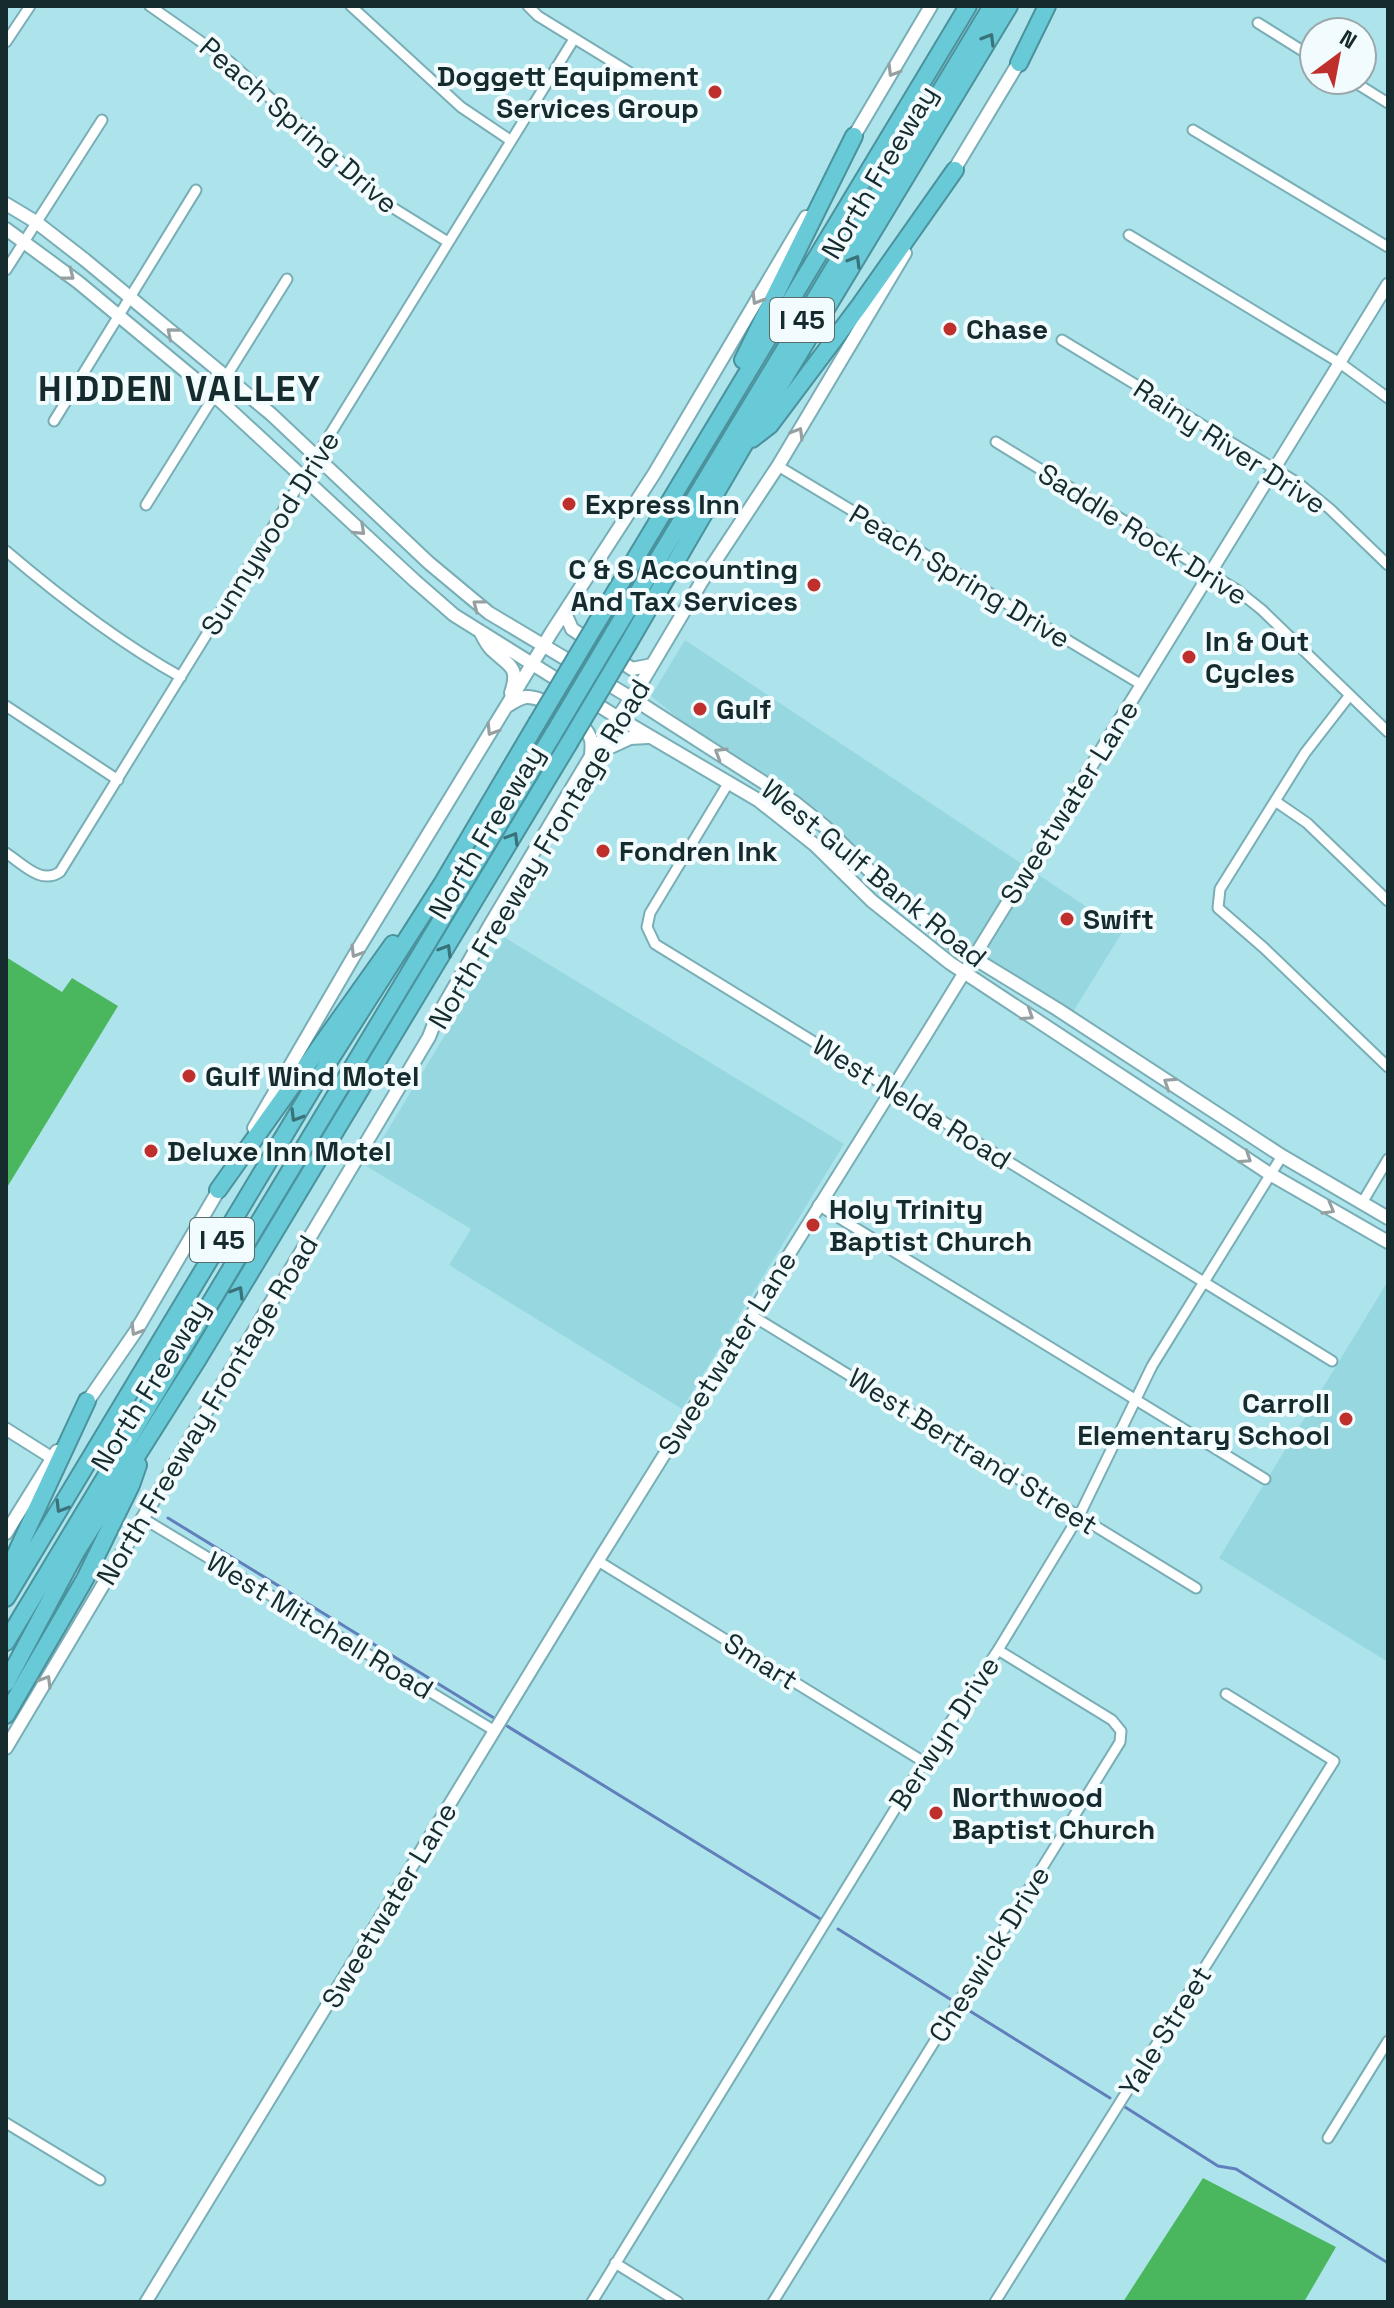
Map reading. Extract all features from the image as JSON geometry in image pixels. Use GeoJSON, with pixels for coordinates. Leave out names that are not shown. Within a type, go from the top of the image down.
{"type":"FeatureCollection","features":[{"type":"Feature","properties":{"kind":"highway","name":"North Freeway"},"geometry":{"type":"LineString","coordinates":[[6,1598],[329,1061],[442,884],[968,6]]}},
{"type":"Feature","properties":{"kind":"highway","name":"North Freeway"},"geometry":{"type":"LineString","coordinates":[[6,1642],[992,6]]}},
{"type":"Feature","properties":{"kind":"highway","name":"North Freeway"},"geometry":{"type":"LineString","coordinates":[[6,1683],[76,1552],[214,1332],[1009,6]]}},
{"type":"Feature","properties":{"kind":"highway"},"geometry":{"type":"LineString","coordinates":[[1019,63],[1047,6]]}},
{"type":"Feature","properties":{"kind":"highway"},"geometry":{"type":"LineString","coordinates":[[691,465],[854,136]]}},
{"type":"Feature","properties":{"kind":"highway"},"geometry":{"type":"LineString","coordinates":[[742,448],[770,425],[955,170]]}},
{"type":"Feature","properties":{"kind":"highway"},"geometry":{"type":"LineString","coordinates":[[218,1190],[375,966],[442,884]]}},
{"type":"Feature","properties":{"kind":"highway"},"geometry":{"type":"LineString","coordinates":[[6,1575],[87,1401]]}},
{"type":"Feature","properties":{"kind":"highway"},"geometry":{"type":"LineString","coordinates":[[6,1715],[85,1579],[131,1485],[147,1438]]}},
{"type":"Feature","properties":{"kind":"main road"},"geometry":{"type":"LineString","coordinates":[[6,1533],[87,1401],[136,1331],[354,956],[654,474],[931,6]]}},
{"type":"Feature","properties":{"kind":"main road","name":"North Freeway Frontage Road"},"geometry":{"type":"LineString","coordinates":[[6,1748],[429,1037],[436,1019],[490,925],[591,756],[778,466],[1054,6]]}},
{"type":"Feature","properties":{"kind":"main road","name":"West Gulf Bank Road"},"geometry":{"type":"LineString","coordinates":[[6,204],[36,222],[225,376],[429,563],[489,613],[631,698],[794,802],[824,826],[905,904],[972,958],[1068,1016],[1282,1156],[1388,1218]]}},
{"type":"Feature","properties":{"kind":"main road","name":"West Gulf Bank Road"},"geometry":{"type":"LineString","coordinates":[[6,229],[24,240],[213,394],[454,615],[617,717],[729,782],[788,822],[872,901],[964,972],[1270,1174],[1388,1242]]}},
{"type":"Feature","properties":{"kind":"main road"},"geometry":{"type":"LineString","coordinates":[[415,581],[429,563]]}},
{"type":"Feature","properties":{"kind":"main road"},"geometry":{"type":"LineString","coordinates":[[565,613],[572,629],[632,669],[652,665]]}},
{"type":"Feature","properties":{"kind":"main road"},"geometry":{"type":"LineString","coordinates":[[481,633],[490,648],[514,669],[507,707]]}},
{"type":"Feature","properties":{"kind":"main road"},"geometry":{"type":"LineString","coordinates":[[507,707],[526,697],[556,707],[584,727],[590,736],[591,756],[630,738],[655,738],[670,724]]}},
{"type":"Feature","properties":{"kind":"street"},"geometry":{"type":"LineString","coordinates":[[6,42],[30,6]]}},
{"type":"Feature","properties":{"kind":"street","name":"Peach Spring Drive"},"geometry":{"type":"LineString","coordinates":[[150,6],[230,62],[390,206],[448,242]]}},
{"type":"Feature","properties":{"kind":"street"},"geometry":{"type":"LineString","coordinates":[[351,6],[461,107],[510,140]]}},
{"type":"Feature","properties":{"kind":"street"},"geometry":{"type":"LineString","coordinates":[[528,6],[574,39],[629,72]]}},
{"type":"Feature","properties":{"kind":"street"},"geometry":{"type":"LineString","coordinates":[[1258,23],[1298,48]]}},
{"type":"Feature","properties":{"kind":"street","name":"Sunnywood Drive"},"geometry":{"type":"LineString","coordinates":[[6,853],[42,877],[52,878],[60,872],[574,39]]}},
{"type":"Feature","properties":{"kind":"street"},"geometry":{"type":"LineString","coordinates":[[6,270],[102,120]]}},
{"type":"Feature","properties":{"kind":"street"},"geometry":{"type":"LineString","coordinates":[[1193,130],[1388,247]]}},
{"type":"Feature","properties":{"kind":"street"},"geometry":{"type":"LineString","coordinates":[[54,421],[196,190]]}},
{"type":"Feature","properties":{"kind":"street"},"geometry":{"type":"LineString","coordinates":[[1129,235],[1340,363],[1388,398]]}},
{"type":"Feature","properties":{"kind":"street"},"geometry":{"type":"LineString","coordinates":[[146,505],[287,279]]}},
{"type":"Feature","properties":{"kind":"street","name":"Sweetwater Lane"},"geometry":{"type":"LineString","coordinates":[[146,2302],[598,1561],[1388,284]]}},
{"type":"Feature","properties":{"kind":"street","name":"Rainy River Drive"},"geometry":{"type":"LineString","coordinates":[[1062,340],[1314,495],[1388,565]]}},
{"type":"Feature","properties":{"kind":"street","name":"Saddle Rock Drive"},"geometry":{"type":"LineString","coordinates":[[996,442],[1211,573],[1262,610],[1388,732]]}},
{"type":"Feature","properties":{"kind":"street","name":"Peach Spring Drive"},"geometry":{"type":"LineString","coordinates":[[778,466],[1142,685]]}},
{"type":"Feature","properties":{"kind":"street"},"geometry":{"type":"LineString","coordinates":[[6,551],[82,612],[181,677]]}},
{"type":"Feature","properties":{"kind":"street"},"geometry":{"type":"LineString","coordinates":[[1350,695],[1313,741],[1220,889],[1218,908],[1388,1067]]}},
{"type":"Feature","properties":{"kind":"street"},"geometry":{"type":"LineString","coordinates":[[6,706],[118,780]]}},
{"type":"Feature","properties":{"kind":"street","name":"West Nelda Road"},"geometry":{"type":"LineString","coordinates":[[729,782],[650,913],[647,927],[655,944],[1332,1361]]}},
{"type":"Feature","properties":{"kind":"street"},"geometry":{"type":"LineString","coordinates":[[1275,801],[1307,823],[1388,901]]}},
{"type":"Feature","properties":{"kind":"street","name":"Berwyn Drive"},"geometry":{"type":"LineString","coordinates":[[592,2302],[1079,1516],[1135,1400],[1282,1156]]}},
{"type":"Feature","properties":{"kind":"street"},"geometry":{"type":"LineString","coordinates":[[1362,1203],[1388,1159]]}},
{"type":"Feature","properties":{"kind":"street"},"geometry":{"type":"LineString","coordinates":[[818,1205],[1265,1479]]}},
{"type":"Feature","properties":{"kind":"street","name":"West Bertrand Street"},"geometry":{"type":"LineString","coordinates":[[751,1315],[1196,1588]]}},
{"type":"Feature","properties":{"kind":"street"},"geometry":{"type":"LineString","coordinates":[[6,1429],[52,1458]]}},
{"type":"Feature","properties":{"kind":"street","name":"West Mitchell Road"},"geometry":{"type":"LineString","coordinates":[[144,1519],[495,1731]]}},
{"type":"Feature","properties":{"kind":"street","name":"Smart"},"geometry":{"type":"LineString","coordinates":[[598,1561],[924,1762]]}},
{"type":"Feature","properties":{"kind":"street","name":"Cheswick Drive"},"geometry":{"type":"LineString","coordinates":[[773,2302],[1120,1742],[1121,1731],[1112,1720],[998,1650]]}},
{"type":"Feature","properties":{"kind":"street","name":"Yale Street"},"geometry":{"type":"LineString","coordinates":[[995,2302],[1334,1761],[1226,1694]]}},
{"type":"Feature","properties":{"kind":"street"},"geometry":{"type":"LineString","coordinates":[[1328,2138],[1388,2041]]}},
{"type":"Feature","properties":{"kind":"street"},"geometry":{"type":"LineString","coordinates":[[6,2123],[100,2180]]}},
{"type":"Feature","properties":{"kind":"street"},"geometry":{"type":"LineString","coordinates":[[615,2263],[678,2302]]}},
{"type":"Feature","properties":{"kind":"shaded area"},"geometry":{"type":"Polygon","coordinates":[[[685,640],[1123,931],[1071,1015],[947,938],[651,696],[685,640]]]}},
{"type":"Feature","properties":{"kind":"shaded area"},"geometry":{"type":"Polygon","coordinates":[[[504,937],[844,1144],[682,1409],[449,1265],[471,1229],[366,1166],[504,937]]]}},
{"type":"Feature","properties":{"kind":"shaded area","name":"Carroll Elementary School"},"geometry":{"type":"Polygon","coordinates":[[[1388,1281],[1388,1662],[1219,1558],[1388,1281]]]}},
{"type":"Feature","properties":{"kind":"green space"},"geometry":{"type":"Polygon","coordinates":[[[6,957],[62,992],[72,978],[118,1006],[6,1189],[6,957]]]}},
{"type":"Feature","properties":{"kind":"green space"},"geometry":{"type":"Polygon","coordinates":[[[1203,2178],[1336,2247],[1304,2302],[1123,2302],[1203,2178]]]}},
{"type":"Feature","properties":{"kind":"waterway"},"geometry":{"type":"LineString","coordinates":[[168,1518],[494,1718]]}},
{"type":"Feature","properties":{"kind":"waterway"},"geometry":{"type":"LineString","coordinates":[[507,1726],[822,1920]]}},
{"type":"Feature","properties":{"kind":"waterway"},"geometry":{"type":"LineString","coordinates":[[838,1929],[950,1999]]}},
{"type":"Feature","properties":{"kind":"waterway"},"geometry":{"type":"LineString","coordinates":[[965,2008],[1110,2098]]}},
{"type":"Feature","properties":{"kind":"waterway"},"geometry":{"type":"LineString","coordinates":[[1125,2107],[1218,2166],[1236,2169],[1388,2263]]}},
{"type":"Feature","properties":{"kind":"place","name":"Doggett Equipment Services Group"},"geometry":{"type":"Point","coordinates":[715,92]}},
{"type":"Feature","properties":{"kind":"place","name":"Chase"},"geometry":{"type":"Point","coordinates":[950,329]}},
{"type":"Feature","properties":{"kind":"place","name":"Express Inn"},"geometry":{"type":"Point","coordinates":[569,504]}},
{"type":"Feature","properties":{"kind":"place","name":"C & S Accounting And Tax Services"},"geometry":{"type":"Point","coordinates":[814,585]}},
{"type":"Feature","properties":{"kind":"place","name":"In & Out Cycles"},"geometry":{"type":"Point","coordinates":[1189,657]}},
{"type":"Feature","properties":{"kind":"place","name":"Gulf"},"geometry":{"type":"Point","coordinates":[700,709]}},
{"type":"Feature","properties":{"kind":"place","name":"Fondren Ink"},"geometry":{"type":"Point","coordinates":[603,851]}},
{"type":"Feature","properties":{"kind":"place","name":"Swift"},"geometry":{"type":"Point","coordinates":[1067,919]}},
{"type":"Feature","properties":{"kind":"place","name":"Gulf Wind Motel"},"geometry":{"type":"Point","coordinates":[189,1076]}},
{"type":"Feature","properties":{"kind":"place","name":"Deluxe Inn Motel"},"geometry":{"type":"Point","coordinates":[151,1151]}},
{"type":"Feature","properties":{"kind":"place","name":"Holy Trinity Baptist Church"},"geometry":{"type":"Point","coordinates":[813,1225]}},
{"type":"Feature","properties":{"kind":"place","name":"Carroll Elementary School"},"geometry":{"type":"Point","coordinates":[1346,1419]}},
{"type":"Feature","properties":{"kind":"place","name":"Northwood Baptist Church"},"geometry":{"type":"Point","coordinates":[936,1813]}},
{"type":"Feature","properties":{"kind":"district","name":"HIDDEN VALLEY"},"geometry":{"type":"Point","coordinates":[180,388]}}]}
